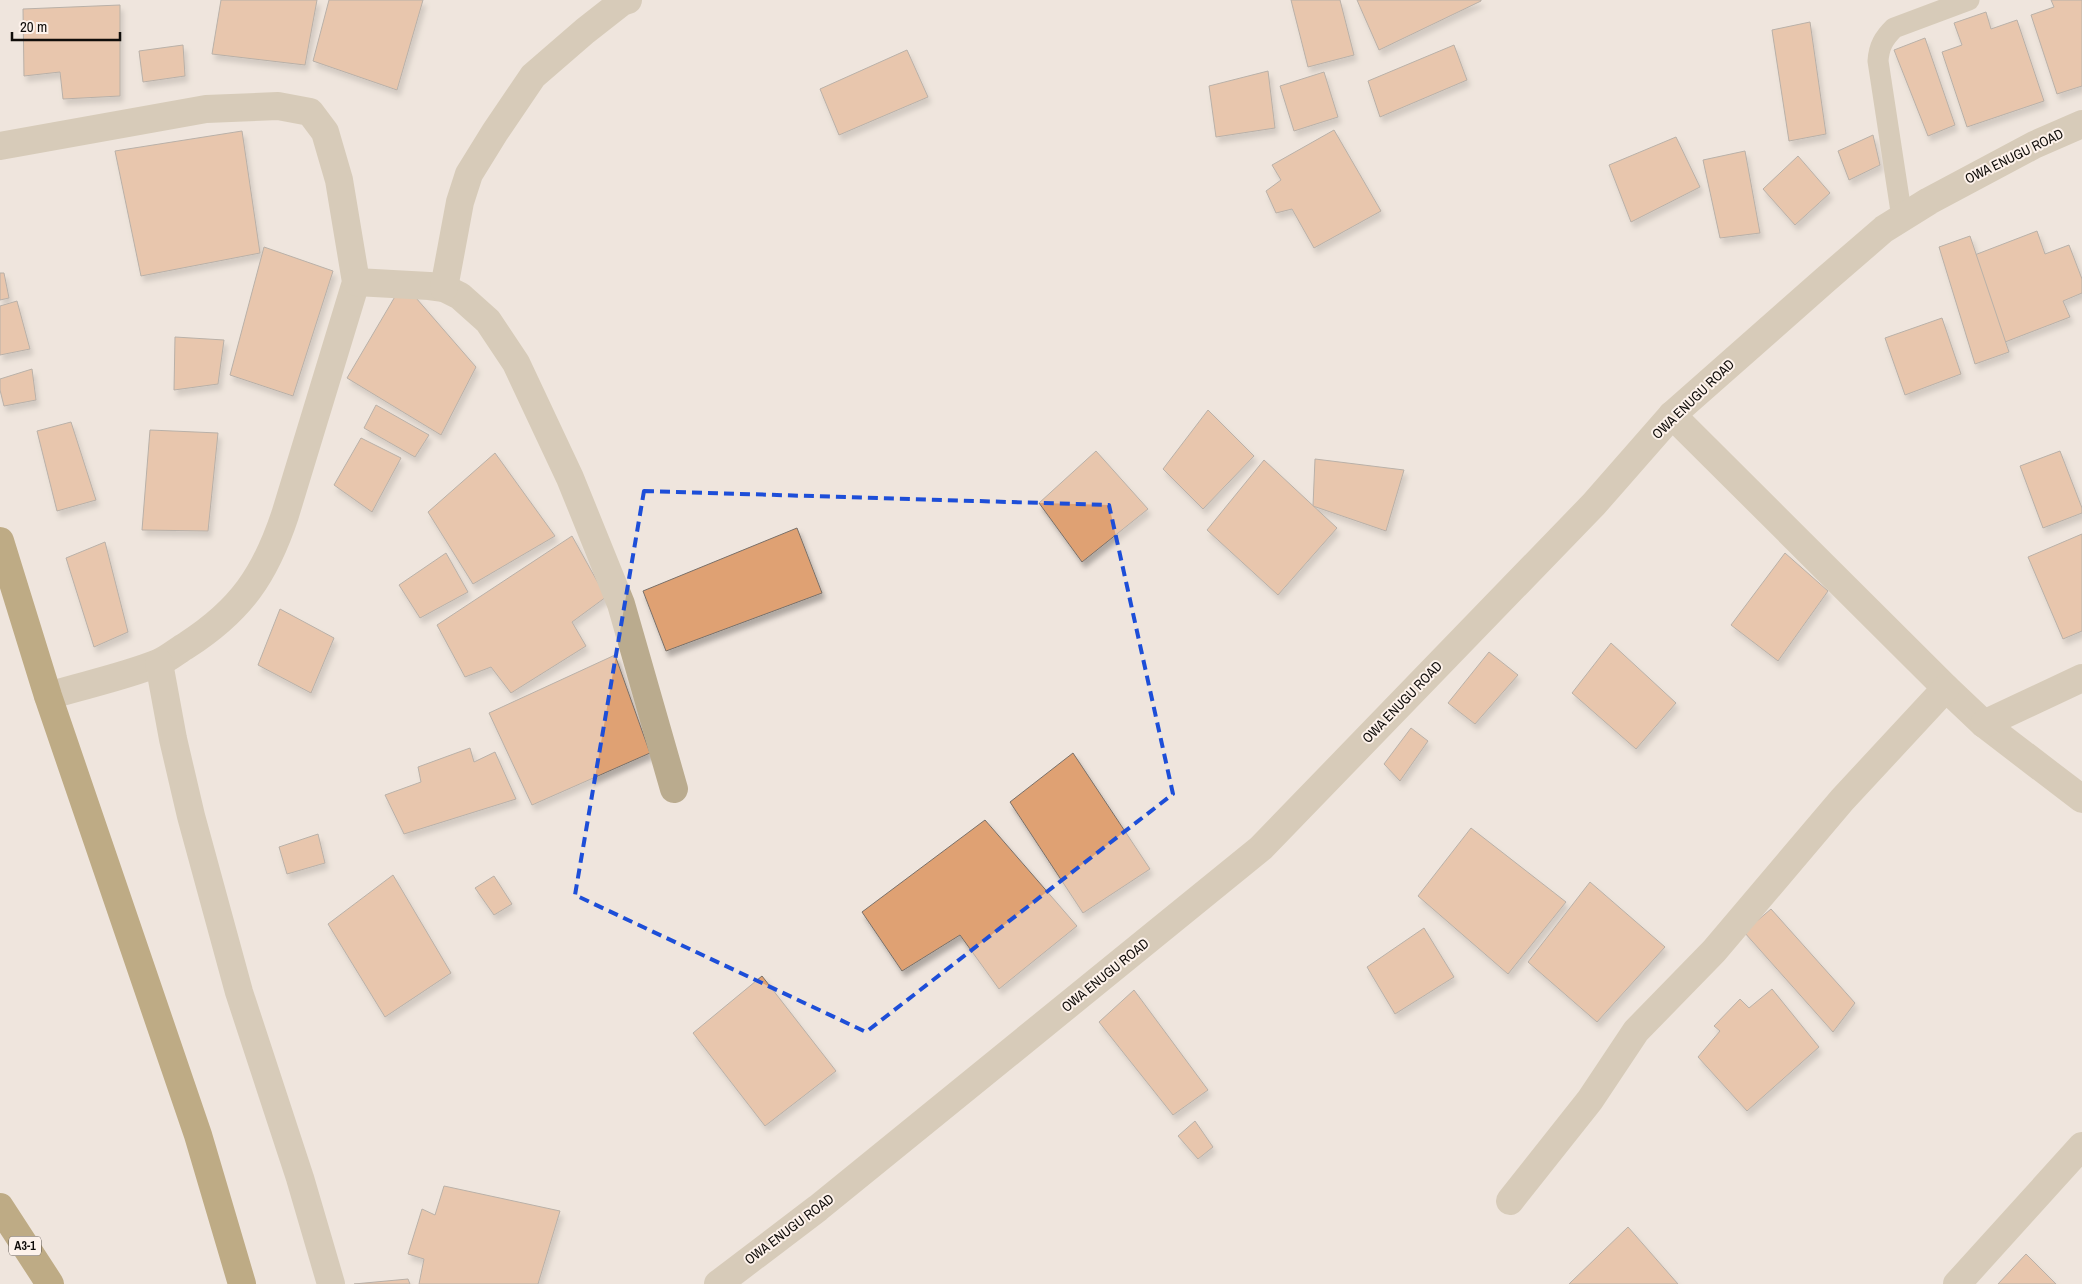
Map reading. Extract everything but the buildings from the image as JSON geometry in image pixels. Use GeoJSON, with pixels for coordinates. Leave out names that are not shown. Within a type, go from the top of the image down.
{"type":"FeatureCollection","features":[{"type":"Feature","properties":{"kind":"highway"},"geometry":{"type":"LineString","coordinates":[[0,541],[48,696],[198,1135],[242,1284]]}},
{"type":"Feature","properties":{"kind":"highway","name":"A3-1"},"geometry":{"type":"LineString","coordinates":[[0,1207],[50,1284]]}},
{"type":"Feature","properties":{"kind":"street"},"geometry":{"type":"LineString","coordinates":[[444,288],[460,202],[470,174],[495,132],[533,76],[585,31],[622,2],[628,0]]}},
{"type":"Feature","properties":{"kind":"street"},"geometry":{"type":"LineString","coordinates":[[0,146],[206,109],[278,106],[310,112],[325,132],[339,180],[356,282],[273,550],[255,582],[233,610],[218,623],[159,663],[48,696]]}},
{"type":"Feature","properties":{"kind":"street","name":"OWA ENUGU ROAD"},"geometry":{"type":"LineString","coordinates":[[718,1284],[818,1208],[1261,848],[1594,504],[1672,415],[1884,229],[1994,165],[2034,144],[2082,124]]}},
{"type":"Feature","properties":{"kind":"street"},"geometry":{"type":"LineString","coordinates":[[356,282],[444,288],[460,296],[488,321],[516,363],[536,402],[570,478],[622,604],[674,788]]}},
{"type":"Feature","properties":{"kind":"street"},"geometry":{"type":"LineString","coordinates":[[1672,415],[1984,724],[2082,799]]}},
{"type":"Feature","properties":{"kind":"street"},"geometry":{"type":"LineString","coordinates":[[159,663],[173,739],[203,862],[239,992],[300,1178],[331,1284]]}},
{"type":"Feature","properties":{"kind":"street"},"geometry":{"type":"LineString","coordinates":[[1984,724],[2082,678]]}},
{"type":"Feature","properties":{"kind":"street"},"geometry":{"type":"LineString","coordinates":[[1510,1201],[1590,1100],[1636,1031],[1714,952],[1842,800],[1946,688]]}},
{"type":"Feature","properties":{"kind":"street"},"geometry":{"type":"LineString","coordinates":[[1957,1284],[2082,1146]]}},
{"type":"Feature","properties":{"kind":"lane"},"geometry":{"type":"LineString","coordinates":[[1902,218],[1879,71],[1879,47],[1894,28],[1970,0]]}},
{"type":"Feature","properties":{"kind":"highlighted area"},"geometry":{"type":"Polygon","coordinates":[[[644,491],[1109,505],[1173,794],[866,1032],[575,895],[644,491]]]}}]}
